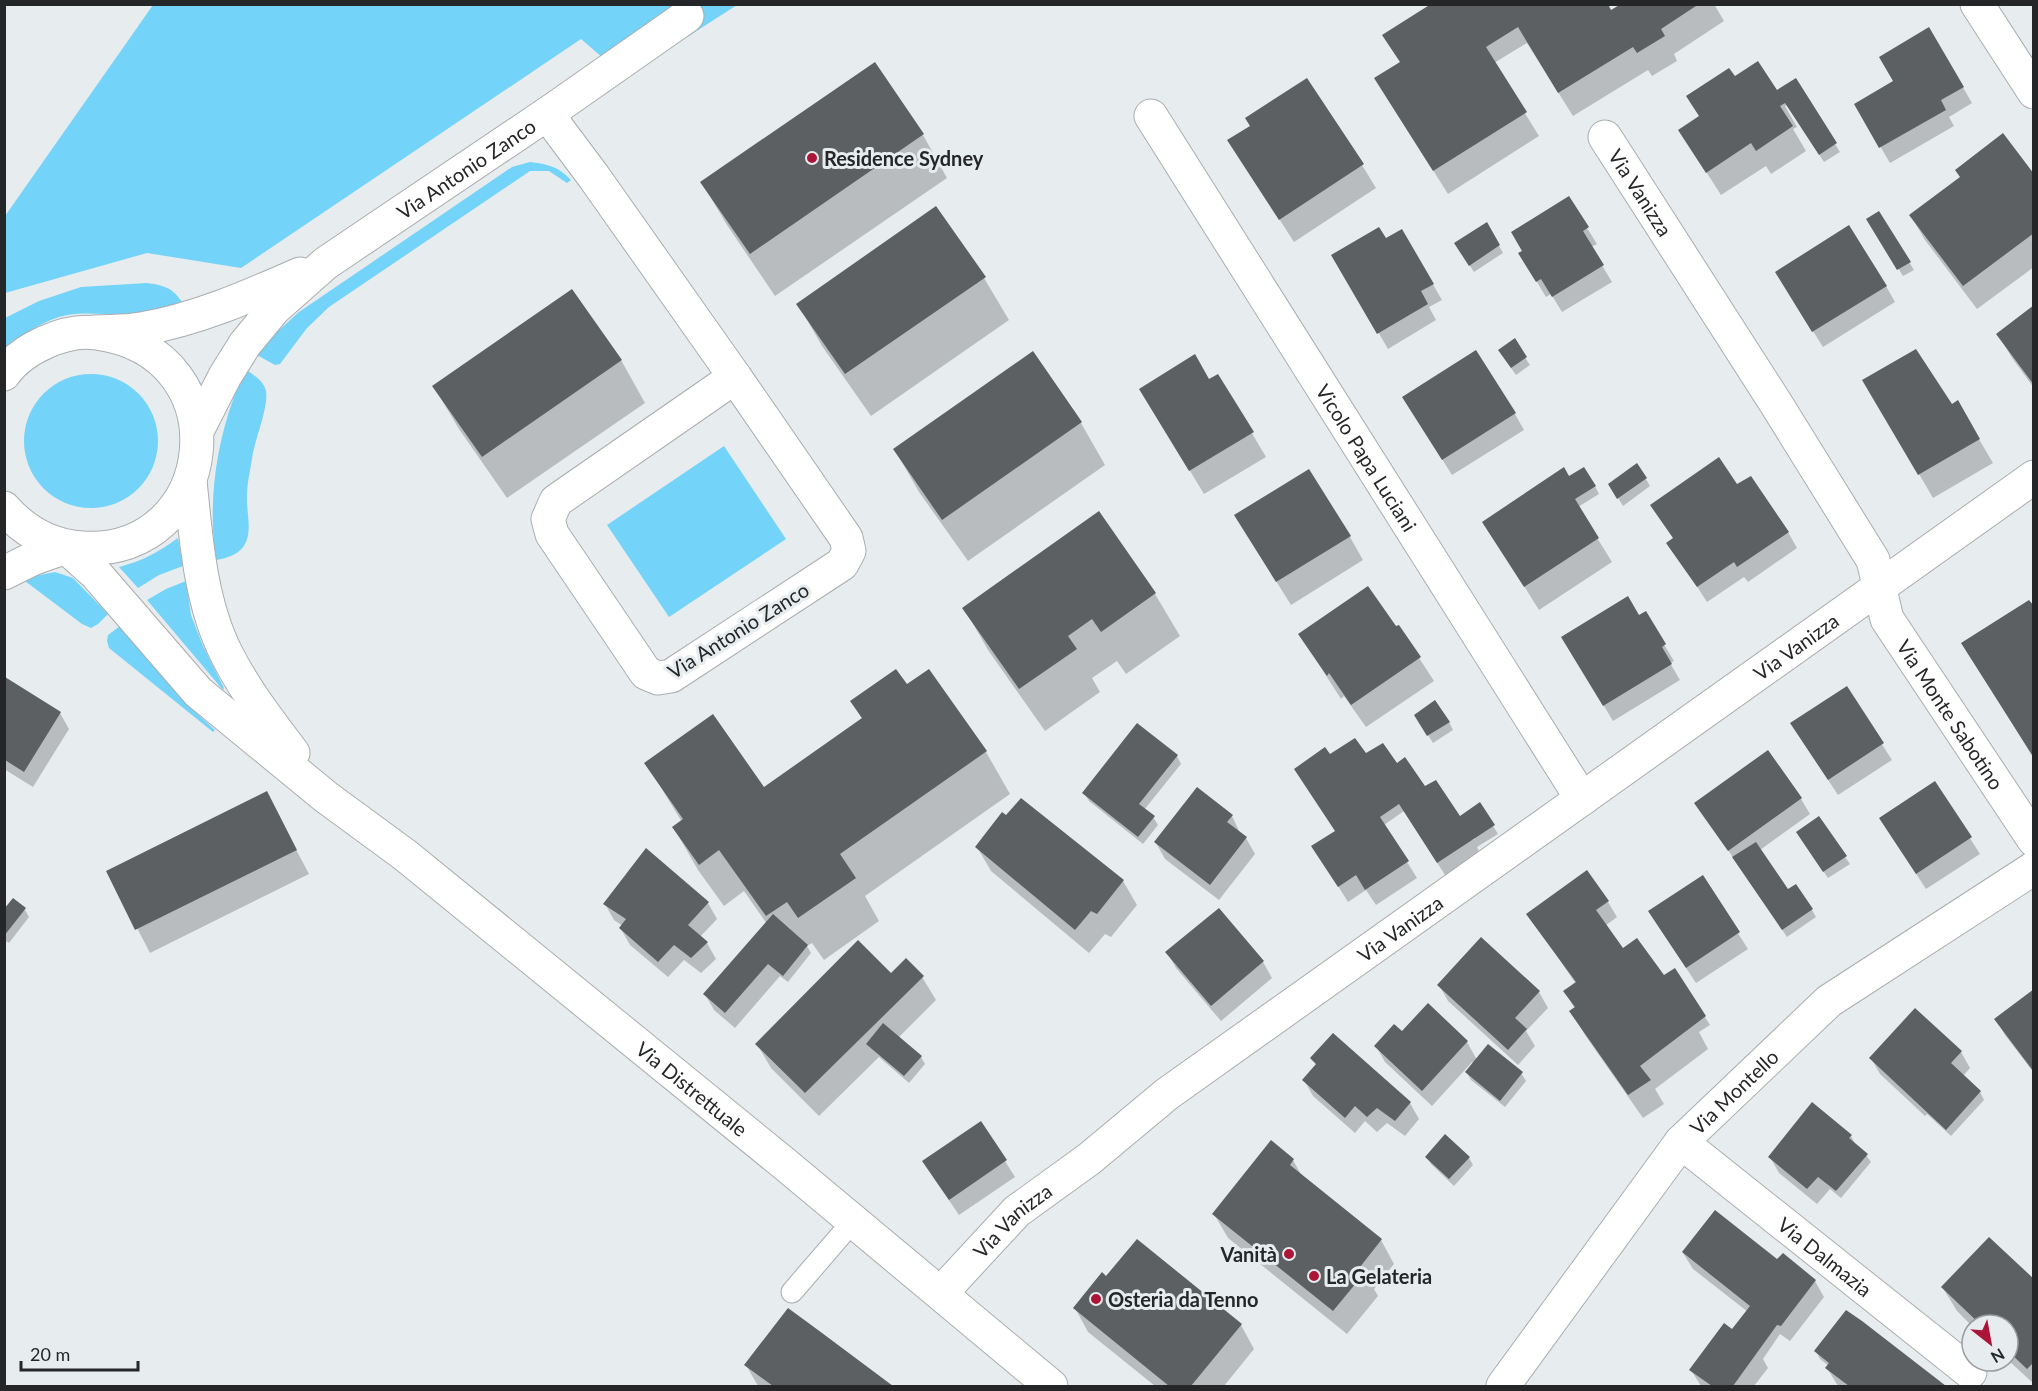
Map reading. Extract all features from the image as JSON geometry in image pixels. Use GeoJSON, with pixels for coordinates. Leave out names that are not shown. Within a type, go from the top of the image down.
{"type":"FeatureCollection","features":[{"type":"Feature","properties":{"kind":"street"},"geometry":{"type":"LineString","coordinates":[[1977,4],[2034,92]]}},
{"type":"Feature","properties":{"kind":"street"},"geometry":{"type":"LineString","coordinates":[[547,114],[687,16]]}},
{"type":"Feature","properties":{"kind":"street","name":"Via Antonio Zanco"},"geometry":{"type":"LineString","coordinates":[[326,263],[547,114],[735,377],[846,538],[849,551],[842,564],[671,676],[658,678],[646,673],[552,534],[548,519],[556,501],[735,377]]}},
{"type":"Feature","properties":{"kind":"street","name":"Vicolo Papa Luciani"},"geometry":{"type":"LineString","coordinates":[[1151,116],[1582,799]]}},
{"type":"Feature","properties":{"kind":"street","name":"Via Vanizza"},"geometry":{"type":"LineString","coordinates":[[1605,136],[1873,560],[1878,587]]}},
{"type":"Feature","properties":{"kind":"street"},"geometry":{"type":"LineString","coordinates":[[4,374],[32,348],[62,336],[141,329],[232,304],[326,263]]}},
{"type":"Feature","properties":{"kind":"street"},"geometry":{"type":"LineString","coordinates":[[198,429],[225,375],[245,344],[274,309],[326,263]]}},
{"type":"Feature","properties":{"kind":"street"},"geometry":{"type":"LineString","coordinates":[[4,508],[16,521],[39,538],[66,547],[96,549],[126,543],[153,529],[175,508],[190,482],[197,456],[198,429],[190,399],[174,372],[151,352],[124,338],[93,332]]}},
{"type":"Feature","properties":{"kind":"street","name":"Via Vanizza"},"geometry":{"type":"LineString","coordinates":[[941,1293],[1017,1211],[1089,1159],[1167,1094],[2034,477]]}},
{"type":"Feature","properties":{"kind":"street"},"geometry":{"type":"LineString","coordinates":[[190,482],[197,547],[210,612],[225,651],[249,695],[326,797]]}},
{"type":"Feature","properties":{"kind":"street"},"geometry":{"type":"LineString","coordinates":[[4,573],[66,547]]}},
{"type":"Feature","properties":{"kind":"street"},"geometry":{"type":"LineString","coordinates":[[66,547],[96,574],[198,692],[326,797]]}},
{"type":"Feature","properties":{"kind":"street","name":"Via Monte Sabotino"},"geometry":{"type":"LineString","coordinates":[[1878,587],[1887,619],[2034,840]]}},
{"type":"Feature","properties":{"kind":"street","name":"Via Distrettuale"},"geometry":{"type":"LineString","coordinates":[[326,797],[405,855],[854,1220],[1051,1386]]}},
{"type":"Feature","properties":{"kind":"street","name":"Via Montello"},"geometry":{"type":"LineString","coordinates":[[1503,1386],[1681,1142],[1829,1001],[2034,868]]}},
{"type":"Feature","properties":{"kind":"street","name":"Via Dalmazia"},"geometry":{"type":"LineString","coordinates":[[1681,1142],[1960,1364]]}},
{"type":"Feature","properties":{"kind":"lane"},"geometry":{"type":"LineString","coordinates":[[792,1292],[854,1220]]}},
{"type":"Feature","properties":{"kind":"shaded area"},"geometry":{"type":"Polygon","coordinates":[[[153,5],[737,5],[625,77],[581,39],[241,268],[147,253],[5,293],[5,216],[153,5]]]}},
{"type":"Feature","properties":{"kind":"shaded area"},"geometry":{"type":"Polygon","coordinates":[[[530,162],[553,167],[571,180],[567,183],[549,171],[530,171],[329,307],[307,328],[280,364],[275,365],[257,355],[299,312],[512,167],[530,162]]]}},
{"type":"Feature","properties":{"kind":"shaded area"},"geometry":{"type":"Polygon","coordinates":[[[147,283],[167,288],[175,293],[182,302],[137,313],[66,315],[38,326],[5,349],[5,318],[39,301],[81,287],[147,283]]]}},
{"type":"Feature","properties":{"kind":"shaded area"},"geometry":{"type":"Polygon","coordinates":[[[248,371],[263,385],[266,398],[248,482],[248,537],[244,546],[237,552],[229,557],[216,560],[213,499],[218,459],[233,400],[248,371]]]}},
{"type":"Feature","properties":{"kind":"shaded area"},"geometry":{"type":"Polygon","coordinates":[[[91,374],[117,379],[139,393],[153,415],[158,441],[153,467],[139,489],[117,503],[91,508],[65,503],[43,489],[29,467],[24,441],[29,415],[43,393],[65,379],[91,374]]]}},
{"type":"Feature","properties":{"kind":"shaded area"},"geometry":{"type":"Polygon","coordinates":[[[724,446],[786,539],[669,617],[607,525],[724,446]]]}},
{"type":"Feature","properties":{"kind":"shaded area"},"geometry":{"type":"Polygon","coordinates":[[[178,538],[183,566],[159,575],[138,588],[119,567],[150,556],[178,538]]]}},
{"type":"Feature","properties":{"kind":"shaded area"},"geometry":{"type":"Polygon","coordinates":[[[55,572],[73,578],[108,614],[91,628],[82,624],[25,581],[55,572]]]}},
{"type":"Feature","properties":{"kind":"shaded area"},"geometry":{"type":"Polygon","coordinates":[[[186,581],[191,615],[223,690],[147,600],[186,581]]]}},
{"type":"Feature","properties":{"kind":"shaded area"},"geometry":{"type":"Polygon","coordinates":[[[120,626],[182,700],[215,730],[213,732],[109,648],[108,635],[120,626]]]}},
{"type":"Feature","properties":{"kind":"building"},"geometry":{"type":"Polygon","coordinates":[[[1431,4],[1608,4],[1611,10],[1621,4],[1699,4],[1661,29],[1665,36],[1637,53],[1633,47],[1558,93],[1518,27],[1486,47],[1527,112],[1433,171],[1374,78],[1400,62],[1382,35],[1431,4]]]}},
{"type":"Feature","properties":{"kind":"building"},"geometry":{"type":"Polygon","coordinates":[[[1929,27],[1964,87],[1941,100],[1946,110],[1879,148],[1854,104],[1893,81],[1879,57],[1929,27]]]}},
{"type":"Feature","properties":{"kind":"building"},"geometry":{"type":"Polygon","coordinates":[[[1758,61],[1777,90],[1796,78],[1837,143],[1819,155],[1785,103],[1780,106],[1793,126],[1756,151],[1751,143],[1706,173],[1678,130],[1699,116],[1686,96],[1729,68],[1735,76],[1758,61]]]}},
{"type":"Feature","properties":{"kind":"building","name":"Residence Sydney"},"geometry":{"type":"Polygon","coordinates":[[[875,62],[924,134],[750,254],[700,182],[875,62]]]}},
{"type":"Feature","properties":{"kind":"building"},"geometry":{"type":"Polygon","coordinates":[[[1307,78],[1364,164],[1279,220],[1227,140],[1250,126],[1245,118],[1307,78]]]}},
{"type":"Feature","properties":{"kind":"building"},"geometry":{"type":"Polygon","coordinates":[[[2003,133],[2034,174],[2034,233],[1963,286],[1909,215],[1960,177],[1955,170],[2003,133]]]}},
{"type":"Feature","properties":{"kind":"building"},"geometry":{"type":"Polygon","coordinates":[[[1569,196],[1589,227],[1583,231],[1604,265],[1552,297],[1541,279],[1536,282],[1518,253],[1522,251],[1511,232],[1569,196]]]}},
{"type":"Feature","properties":{"kind":"building"},"geometry":{"type":"Polygon","coordinates":[[[936,206],[986,277],[845,374],[796,304],[936,206]]]}},
{"type":"Feature","properties":{"kind":"building"},"geometry":{"type":"Polygon","coordinates":[[[1879,211],[1911,262],[1897,270],[1866,219],[1879,211]]]}},
{"type":"Feature","properties":{"kind":"building"},"geometry":{"type":"Polygon","coordinates":[[[1487,222],[1500,245],[1469,266],[1454,243],[1487,222]]]}},
{"type":"Feature","properties":{"kind":"building"},"geometry":{"type":"Polygon","coordinates":[[[1849,225],[1887,286],[1812,332],[1775,272],[1849,225]]]}},
{"type":"Feature","properties":{"kind":"building"},"geometry":{"type":"Polygon","coordinates":[[[1379,227],[1386,238],[1402,229],[1434,284],[1421,291],[1428,304],[1377,334],[1331,255],[1379,227]]]}},
{"type":"Feature","properties":{"kind":"building"},"geometry":{"type":"Polygon","coordinates":[[[572,289],[622,360],[482,457],[432,386],[572,289]]]}},
{"type":"Feature","properties":{"kind":"building"},"geometry":{"type":"Polygon","coordinates":[[[2034,305],[2034,385],[1996,334],[2034,305]]]}},
{"type":"Feature","properties":{"kind":"building"},"geometry":{"type":"Polygon","coordinates":[[[1515,338],[1527,357],[1511,368],[1498,350],[1515,338]]]}},
{"type":"Feature","properties":{"kind":"building"},"geometry":{"type":"Polygon","coordinates":[[[1916,349],[1952,404],[1958,400],[1980,439],[1918,475],[1862,380],[1916,349]]]}},
{"type":"Feature","properties":{"kind":"building"},"geometry":{"type":"Polygon","coordinates":[[[1476,350],[1516,413],[1442,460],[1402,397],[1476,350]]]}},
{"type":"Feature","properties":{"kind":"building"},"geometry":{"type":"Polygon","coordinates":[[[1033,351],[1082,422],[942,520],[893,449],[1033,351]]]}},
{"type":"Feature","properties":{"kind":"building"},"geometry":{"type":"Polygon","coordinates":[[[1195,354],[1209,379],[1218,374],[1254,432],[1189,471],[1139,389],[1195,354]]]}},
{"type":"Feature","properties":{"kind":"building"},"geometry":{"type":"Polygon","coordinates":[[[1719,457],[1737,484],[1751,476],[1789,532],[1737,567],[1734,562],[1697,587],[1666,543],[1673,538],[1650,505],[1719,457]]]}},
{"type":"Feature","properties":{"kind":"building"},"geometry":{"type":"Polygon","coordinates":[[[1637,463],[1647,478],[1617,499],[1608,484],[1637,463]]]}},
{"type":"Feature","properties":{"kind":"building"},"geometry":{"type":"Polygon","coordinates":[[[1564,467],[1569,476],[1584,467],[1596,486],[1575,499],[1599,538],[1524,587],[1482,522],[1564,467]]]}},
{"type":"Feature","properties":{"kind":"building"},"geometry":{"type":"Polygon","coordinates":[[[1309,469],[1351,536],[1276,582],[1234,515],[1309,469]]]}},
{"type":"Feature","properties":{"kind":"building"},"geometry":{"type":"Polygon","coordinates":[[[1099,511],[1156,593],[1101,632],[1092,619],[1068,636],[1077,649],[1019,689],[962,608],[1099,511]]]}},
{"type":"Feature","properties":{"kind":"building"},"geometry":{"type":"Polygon","coordinates":[[[1368,586],[1421,657],[1351,705],[1329,673],[1327,676],[1298,634],[1368,586]]]}},
{"type":"Feature","properties":{"kind":"building"},"geometry":{"type":"Polygon","coordinates":[[[1628,596],[1639,615],[1646,611],[1666,644],[1662,647],[1672,664],[1603,706],[1561,637],[1628,596]]]}},
{"type":"Feature","properties":{"kind":"building"},"geometry":{"type":"Polygon","coordinates":[[[2029,600],[2034,606],[2034,758],[1961,643],[2029,600]]]}},
{"type":"Feature","properties":{"kind":"building"},"geometry":{"type":"Polygon","coordinates":[[[896,669],[907,684],[929,669],[987,751],[840,854],[856,878],[798,918],[787,902],[766,916],[719,850],[699,865],[672,827],[683,819],[644,763],[713,714],[764,787],[862,718],[850,701],[896,669]]]}},
{"type":"Feature","properties":{"kind":"building"},"geometry":{"type":"Polygon","coordinates":[[[5,677],[61,712],[24,772],[5,760],[5,677]]]}},
{"type":"Feature","properties":{"kind":"building"},"geometry":{"type":"Polygon","coordinates":[[[1847,686],[1884,743],[1828,780],[1790,723],[1847,686]]]}},
{"type":"Feature","properties":{"kind":"building"},"geometry":{"type":"Polygon","coordinates":[[[1435,700],[1450,722],[1427,736],[1414,715],[1435,700]]]}},
{"type":"Feature","properties":{"kind":"building"},"geometry":{"type":"Polygon","coordinates":[[[1137,723],[1178,755],[1139,804],[1155,816],[1138,837],[1082,793],[1137,723]]]}},
{"type":"Feature","properties":{"kind":"building"},"geometry":{"type":"Polygon","coordinates":[[[1355,738],[1366,753],[1383,743],[1397,763],[1405,757],[1425,786],[1436,780],[1460,816],[1480,802],[1495,825],[1437,863],[1399,804],[1380,817],[1409,861],[1365,890],[1356,875],[1338,887],[1311,846],[1335,831],[1294,769],[1325,747],[1330,754],[1355,738]]]}},
{"type":"Feature","properties":{"kind":"building"},"geometry":{"type":"Polygon","coordinates":[[[1768,750],[1802,798],[1728,851],[1694,803],[1768,750]]]}},
{"type":"Feature","properties":{"kind":"building"},"geometry":{"type":"Polygon","coordinates":[[[1935,781],[1972,837],[1916,874],[1879,818],[1935,781]]]}},
{"type":"Feature","properties":{"kind":"building"},"geometry":{"type":"Polygon","coordinates":[[[1197,787],[1233,815],[1227,822],[1247,837],[1210,885],[1154,842],[1197,787]]]}},
{"type":"Feature","properties":{"kind":"building"},"geometry":{"type":"Polygon","coordinates":[[[267,791],[297,850],[135,930],[106,871],[267,791]]]}},
{"type":"Feature","properties":{"kind":"building"},"geometry":{"type":"Polygon","coordinates":[[[1021,798],[1124,880],[1097,914],[1091,911],[1075,930],[975,847],[1002,812],[1006,815],[1021,798]]]}},
{"type":"Feature","properties":{"kind":"building"},"geometry":{"type":"Polygon","coordinates":[[[1819,816],[1847,856],[1823,872],[1796,832],[1819,816]]]}},
{"type":"Feature","properties":{"kind":"building"},"geometry":{"type":"Polygon","coordinates":[[[1756,842],[1788,889],[1796,884],[1813,909],[1782,930],[1732,857],[1756,842]]]}},
{"type":"Feature","properties":{"kind":"building"},"geometry":{"type":"Polygon","coordinates":[[[646,848],[709,902],[688,925],[708,942],[691,958],[674,945],[658,962],[619,928],[626,919],[603,904],[646,848]]]}},
{"type":"Feature","properties":{"kind":"building"},"geometry":{"type":"Polygon","coordinates":[[[1587,870],[1609,901],[1596,910],[1623,948],[1637,938],[1664,975],[1675,968],[1706,1016],[1640,1066],[1651,1080],[1628,1095],[1569,1011],[1575,1007],[1563,991],[1576,982],[1526,914],[1587,870]]]}},
{"type":"Feature","properties":{"kind":"building"},"geometry":{"type":"Polygon","coordinates":[[[1703,875],[1740,932],[1686,968],[1648,911],[1703,875]]]}},
{"type":"Feature","properties":{"kind":"building"},"geometry":{"type":"Polygon","coordinates":[[[13,898],[26,908],[4,936],[4,909],[13,898]]]}},
{"type":"Feature","properties":{"kind":"building"},"geometry":{"type":"Polygon","coordinates":[[[1219,908],[1264,961],[1211,1006],[1165,952],[1219,908]]]}},
{"type":"Feature","properties":{"kind":"building"},"geometry":{"type":"Polygon","coordinates":[[[773,914],[808,945],[783,976],[768,964],[725,1013],[703,994],[773,914]]]}},
{"type":"Feature","properties":{"kind":"building"},"geometry":{"type":"Polygon","coordinates":[[[1481,937],[1540,991],[1515,1018],[1527,1029],[1508,1050],[1437,985],[1481,937]]]}},
{"type":"Feature","properties":{"kind":"building"},"geometry":{"type":"Polygon","coordinates":[[[858,940],[891,973],[906,958],[924,976],[805,1093],[755,1044],[858,940]]]}},
{"type":"Feature","properties":{"kind":"building"},"geometry":{"type":"Polygon","coordinates":[[[2034,989],[2034,1072],[1994,1019],[2034,989]]]}},
{"type":"Feature","properties":{"kind":"building"},"geometry":{"type":"Polygon","coordinates":[[[1428,1003],[1468,1041],[1422,1091],[1374,1046],[1394,1024],[1402,1031],[1428,1003]]]}},
{"type":"Feature","properties":{"kind":"building"},"geometry":{"type":"Polygon","coordinates":[[[1915,1008],[1962,1051],[1951,1063],[1981,1091],[1946,1130],[1869,1058],[1915,1008]]]}},
{"type":"Feature","properties":{"kind":"building"},"geometry":{"type":"Polygon","coordinates":[[[883,1023],[922,1056],[904,1076],[866,1044],[883,1023]]]}},
{"type":"Feature","properties":{"kind":"building"},"geometry":{"type":"Polygon","coordinates":[[[1333,1033],[1411,1102],[1395,1121],[1377,1108],[1367,1117],[1355,1106],[1345,1118],[1302,1080],[1316,1064],[1310,1058],[1333,1033]]]}},
{"type":"Feature","properties":{"kind":"building"},"geometry":{"type":"Polygon","coordinates":[[[1488,1044],[1523,1072],[1500,1101],[1465,1072],[1488,1044]]]}},
{"type":"Feature","properties":{"kind":"building"},"geometry":{"type":"Polygon","coordinates":[[[1812,1102],[1852,1135],[1849,1138],[1868,1154],[1836,1191],[1818,1177],[1807,1189],[1768,1157],[1812,1102]]]}},
{"type":"Feature","properties":{"kind":"building"},"geometry":{"type":"Polygon","coordinates":[[[981,1121],[1007,1160],[949,1200],[922,1161],[981,1121]]]}},
{"type":"Feature","properties":{"kind":"building"},"geometry":{"type":"Polygon","coordinates":[[[1445,1134],[1470,1157],[1449,1179],[1425,1157],[1445,1134]]]}},
{"type":"Feature","properties":{"kind":"building"},"geometry":{"type":"Polygon","coordinates":[[[1271,1140],[1294,1159],[1290,1165],[1382,1239],[1360,1267],[1366,1271],[1333,1311],[1212,1214],[1271,1140]]]}},
{"type":"Feature","properties":{"kind":"building"},"geometry":{"type":"Polygon","coordinates":[[[1715,1210],[1777,1259],[1783,1253],[1816,1280],[1781,1326],[1777,1325],[1733,1386],[1712,1386],[1689,1370],[1724,1323],[1732,1329],[1750,1306],[1682,1252],[1715,1210]]]}},
{"type":"Feature","properties":{"kind":"building"},"geometry":{"type":"Polygon","coordinates":[[[1989,1237],[2034,1279],[2034,1362],[2027,1369],[2020,1362],[2020,1313],[1968,1313],[1941,1287],[1989,1237]]]}},
{"type":"Feature","properties":{"kind":"building"},"geometry":{"type":"Polygon","coordinates":[[[1137,1239],[1242,1324],[1191,1386],[1169,1386],[1073,1308],[1102,1272],[1106,1276],[1137,1239]]]}},
{"type":"Feature","properties":{"kind":"building"},"geometry":{"type":"Polygon","coordinates":[[[788,1308],[893,1386],[773,1386],[744,1365],[788,1308]]]}},
{"type":"Feature","properties":{"kind":"building"},"geometry":{"type":"Polygon","coordinates":[[[1846,1310],[1946,1386],[1849,1386],[1825,1368],[1829,1363],[1814,1351],[1846,1310]]]}},
{"type":"Feature","properties":{"kind":"place","name":"Residence Sydney"},"geometry":{"type":"Point","coordinates":[812,158]}},
{"type":"Feature","properties":{"kind":"place","name":"Vanità"},"geometry":{"type":"Point","coordinates":[1289,1254]}},
{"type":"Feature","properties":{"kind":"place","name":"La Gelateria"},"geometry":{"type":"Point","coordinates":[1314,1276]}},
{"type":"Feature","properties":{"kind":"place","name":"Osteria da Tenno"},"geometry":{"type":"Point","coordinates":[1096,1299]}}]}
